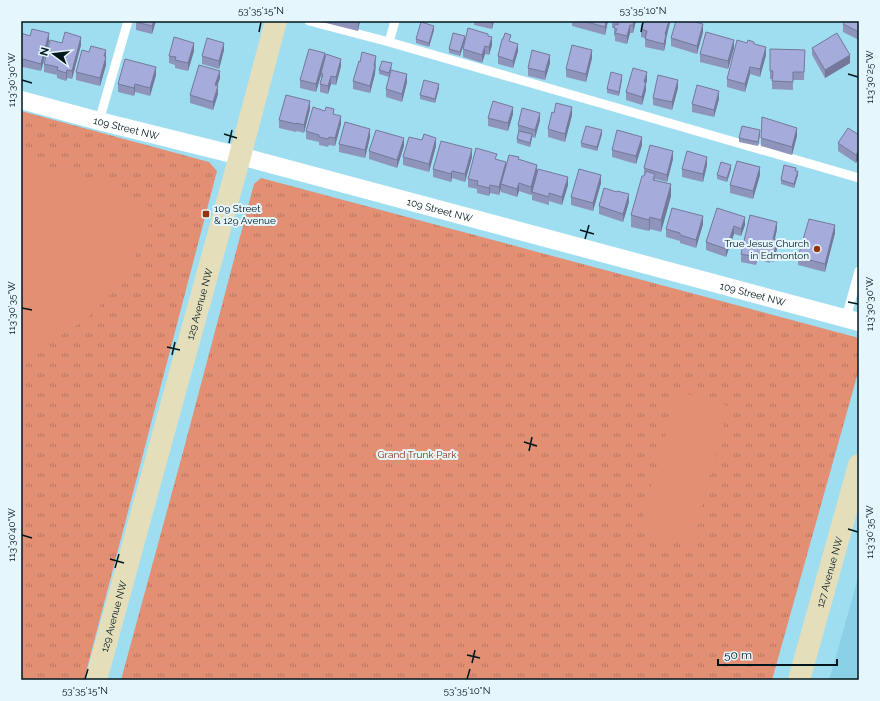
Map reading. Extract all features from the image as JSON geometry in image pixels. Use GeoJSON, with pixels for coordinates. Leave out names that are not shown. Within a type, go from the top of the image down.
{"type":"FeatureCollection","features":[{"type":"Feature","properties":{"kind":"street","name":"129 Avenue NW"},"geometry":{"type":"LineString","coordinates":[[96,680],[276,21]]}},
{"type":"Feature","properties":{"kind":"street","name":"109 Street NW"},"geometry":{"type":"LineString","coordinates":[[21,100],[240,156],[852,320]]}},
{"type":"Feature","properties":{"kind":"street","name":"127 Avenue NW"},"geometry":{"type":"LineString","coordinates":[[799,680],[859,464]]}},
{"type":"Feature","properties":{"kind":"lane"},"geometry":{"type":"LineString","coordinates":[[99,121],[128,21]]}},
{"type":"Feature","properties":{"kind":"lane"},"geometry":{"type":"LineString","coordinates":[[309,21],[389,42],[859,178]]}},
{"type":"Feature","properties":{"kind":"lane"},"geometry":{"type":"LineString","coordinates":[[389,42],[395,21]]}},
{"type":"Feature","properties":{"kind":"lane"},"geometry":{"type":"LineString","coordinates":[[852,320],[859,271]]}},
{"type":"Feature","properties":{"kind":"shaded area"},"geometry":{"type":"Polygon","coordinates":[[[859,574],[859,680],[829,680],[844,628],[859,574]]]}},
{"type":"Feature","properties":{"kind":"green space"},"geometry":{"type":"Polygon","coordinates":[[[21,111],[209,162],[217,171],[84,680],[21,680],[21,111]]]}},
{"type":"Feature","properties":{"kind":"green space"},"geometry":{"type":"Polygon","coordinates":[[[21,159],[123,190],[154,210],[141,245],[121,284],[88,318],[52,341],[21,358],[21,159]]]}},
{"type":"Feature","properties":{"kind":"green space","name":"Grand Trunk Park"},"geometry":{"type":"Polygon","coordinates":[[[261,178],[859,338],[859,369],[772,680],[121,680],[254,184],[261,178]]]}},
{"type":"Feature","properties":{"kind":"green space"},"geometry":{"type":"Polygon","coordinates":[[[677,391],[729,406],[691,546],[639,532],[677,391]]]}},
{"type":"Feature","properties":{"kind":"building"},"geometry":{"type":"Polygon","coordinates":[[[136,21],[154,21],[152,26],[136,21]]]}},
{"type":"Feature","properties":{"kind":"building"},"geometry":{"type":"Polygon","coordinates":[[[583,21],[606,21],[605,27],[583,21]]]}},
{"type":"Feature","properties":{"kind":"building"},"geometry":{"type":"Polygon","coordinates":[[[616,21],[634,21],[633,25],[630,25],[627,36],[615,33],[617,29],[614,28],[615,24],[618,25],[618,22],[616,21]]]}},
{"type":"Feature","properties":{"kind":"building"},"geometry":{"type":"Polygon","coordinates":[[[643,21],[669,21],[664,44],[645,39],[647,31],[641,29],[643,21]]]}},
{"type":"Feature","properties":{"kind":"building"},"geometry":{"type":"Polygon","coordinates":[[[676,21],[691,21],[703,24],[697,46],[671,38],[676,21]]]}},
{"type":"Feature","properties":{"kind":"building"},"geometry":{"type":"Polygon","coordinates":[[[845,21],[859,21],[859,32],[843,24],[845,21]]]}},
{"type":"Feature","properties":{"kind":"building"},"geometry":{"type":"Polygon","coordinates":[[[421,22],[434,26],[429,43],[416,39],[421,22]]]}},
{"type":"Feature","properties":{"kind":"building"},"geometry":{"type":"Polygon","coordinates":[[[468,28],[488,34],[488,36],[492,37],[489,47],[485,46],[482,55],[463,49],[468,28]]]}},
{"type":"Feature","properties":{"kind":"building"},"geometry":{"type":"Polygon","coordinates":[[[32,29],[49,33],[41,64],[23,59],[21,60],[21,33],[30,36],[32,29]]]}},
{"type":"Feature","properties":{"kind":"building"},"geometry":{"type":"Polygon","coordinates":[[[65,32],[81,37],[72,71],[67,70],[66,73],[57,70],[58,67],[44,64],[50,40],[62,43],[65,32]]]}},
{"type":"Feature","properties":{"kind":"building"},"geometry":{"type":"Polygon","coordinates":[[[706,32],[734,40],[728,61],[700,54],[706,32]]]}},
{"type":"Feature","properties":{"kind":"building"},"geometry":{"type":"Polygon","coordinates":[[[453,33],[465,36],[460,52],[449,49],[453,33]]]}},
{"type":"Feature","properties":{"kind":"building"},"geometry":{"type":"Polygon","coordinates":[[[505,33],[511,35],[509,41],[518,44],[513,61],[498,56],[505,33]]]}},
{"type":"Feature","properties":{"kind":"building"},"geometry":{"type":"Polygon","coordinates":[[[837,33],[850,55],[825,70],[812,48],[837,33]]]}},
{"type":"Feature","properties":{"kind":"building"},"geometry":{"type":"Polygon","coordinates":[[[174,37],[194,43],[188,63],[175,60],[176,57],[169,56],[174,37]]]}},
{"type":"Feature","properties":{"kind":"building"},"geometry":{"type":"Polygon","coordinates":[[[207,38],[224,43],[219,61],[202,56],[207,38]]]}},
{"type":"Feature","properties":{"kind":"building"},"geometry":{"type":"Polygon","coordinates":[[[737,40],[747,43],[748,40],[754,42],[754,44],[766,47],[760,69],[750,67],[745,84],[727,79],[737,40]]]}},
{"type":"Feature","properties":{"kind":"building"},"geometry":{"type":"Polygon","coordinates":[[[572,45],[592,50],[586,74],[566,69],[572,45]]]}},
{"type":"Feature","properties":{"kind":"building"},"geometry":{"type":"Polygon","coordinates":[[[91,46],[106,50],[104,56],[106,57],[100,78],[76,72],[82,50],[89,52],[91,46]]]}},
{"type":"Feature","properties":{"kind":"building"},"geometry":{"type":"Polygon","coordinates":[[[309,49],[325,53],[316,84],[300,80],[309,49]]]}},
{"type":"Feature","properties":{"kind":"building"},"geometry":{"type":"Polygon","coordinates":[[[770,49],[805,50],[804,72],[793,72],[793,82],[772,81],[773,71],[770,71],[770,49]]]}},
{"type":"Feature","properties":{"kind":"building"},"geometry":{"type":"Polygon","coordinates":[[[532,50],[550,55],[545,72],[528,68],[532,50]]]}},
{"type":"Feature","properties":{"kind":"building"},"geometry":{"type":"Polygon","coordinates":[[[362,52],[376,56],[370,86],[353,81],[362,52]]]}},
{"type":"Feature","properties":{"kind":"building"},"geometry":{"type":"Polygon","coordinates":[[[326,54],[341,59],[336,77],[331,76],[328,86],[320,84],[326,54]]]}},
{"type":"Feature","properties":{"kind":"building"},"geometry":{"type":"Polygon","coordinates":[[[125,59],[156,67],[150,88],[135,84],[134,88],[118,84],[125,59]]]}},
{"type":"Feature","properties":{"kind":"building"},"geometry":{"type":"Polygon","coordinates":[[[382,61],[392,63],[389,73],[379,70],[382,61]]]}},
{"type":"Feature","properties":{"kind":"building"},"geometry":{"type":"Polygon","coordinates":[[[199,65],[220,71],[215,85],[218,86],[213,102],[190,95],[199,65]]]}},
{"type":"Feature","properties":{"kind":"building"},"geometry":{"type":"Polygon","coordinates":[[[633,68],[647,72],[642,97],[626,92],[633,68]]]}},
{"type":"Feature","properties":{"kind":"building"},"geometry":{"type":"Polygon","coordinates":[[[391,70],[407,74],[402,94],[386,89],[391,70]]]}},
{"type":"Feature","properties":{"kind":"building"},"geometry":{"type":"Polygon","coordinates":[[[611,72],[622,75],[619,92],[607,89],[611,72]]]}},
{"type":"Feature","properties":{"kind":"building"},"geometry":{"type":"Polygon","coordinates":[[[658,75],[678,80],[672,102],[653,98],[658,75]]]}},
{"type":"Feature","properties":{"kind":"building"},"geometry":{"type":"Polygon","coordinates":[[[424,80],[439,84],[435,99],[420,95],[424,80]]]}},
{"type":"Feature","properties":{"kind":"building"},"geometry":{"type":"Polygon","coordinates":[[[697,85],[719,91],[714,110],[692,104],[697,85]]]}},
{"type":"Feature","properties":{"kind":"building"},"geometry":{"type":"Polygon","coordinates":[[[286,95],[310,101],[304,125],[279,120],[286,95]]]}},
{"type":"Feature","properties":{"kind":"building"},"geometry":{"type":"Polygon","coordinates":[[[493,101],[513,107],[508,123],[488,118],[493,101]]]}},
{"type":"Feature","properties":{"kind":"building"},"geometry":{"type":"Polygon","coordinates":[[[556,103],[572,107],[565,134],[548,129],[556,103]]]}},
{"type":"Feature","properties":{"kind":"building"},"geometry":{"type":"Polygon","coordinates":[[[313,107],[325,111],[326,107],[334,109],[333,114],[341,116],[335,138],[329,137],[328,139],[319,137],[319,135],[306,131],[313,107]]]}},
{"type":"Feature","properties":{"kind":"building"},"geometry":{"type":"Polygon","coordinates":[[[522,108],[540,113],[535,130],[518,125],[522,108]]]}},
{"type":"Feature","properties":{"kind":"building"},"geometry":{"type":"Polygon","coordinates":[[[762,117],[797,128],[792,147],[761,138],[762,117]]]}},
{"type":"Feature","properties":{"kind":"building"},"geometry":{"type":"Polygon","coordinates":[[[345,122],[370,129],[365,150],[339,144],[345,122]]]}},
{"type":"Feature","properties":{"kind":"building"},"geometry":{"type":"Polygon","coordinates":[[[586,126],[602,130],[597,147],[581,143],[586,126]]]}},
{"type":"Feature","properties":{"kind":"building"},"geometry":{"type":"Polygon","coordinates":[[[742,126],[760,130],[758,142],[739,138],[742,126]]]}},
{"type":"Feature","properties":{"kind":"building"},"geometry":{"type":"Polygon","coordinates":[[[848,128],[859,135],[859,150],[856,155],[838,143],[848,128]]]}},
{"type":"Feature","properties":{"kind":"building"},"geometry":{"type":"Polygon","coordinates":[[[376,130],[404,138],[397,160],[369,151],[376,130]]]}},
{"type":"Feature","properties":{"kind":"building"},"geometry":{"type":"Polygon","coordinates":[[[617,130],[642,137],[636,156],[612,150],[617,130]]]}},
{"type":"Feature","properties":{"kind":"building"},"geometry":{"type":"Polygon","coordinates":[[[519,131],[532,134],[530,143],[517,139],[519,131]]]}},
{"type":"Feature","properties":{"kind":"building"},"geometry":{"type":"Polygon","coordinates":[[[424,134],[436,138],[429,164],[403,157],[409,137],[422,140],[424,134]]]}},
{"type":"Feature","properties":{"kind":"building"},"geometry":{"type":"Polygon","coordinates":[[[441,141],[472,149],[465,174],[452,171],[451,174],[433,169],[441,141]]]}},
{"type":"Feature","properties":{"kind":"building"},"geometry":{"type":"Polygon","coordinates":[[[650,145],[673,151],[667,175],[644,168],[650,145]]]}},
{"type":"Feature","properties":{"kind":"building"},"geometry":{"type":"Polygon","coordinates":[[[476,148],[497,154],[495,159],[506,162],[499,187],[490,185],[489,188],[477,185],[478,181],[468,179],[476,148]]]}},
{"type":"Feature","properties":{"kind":"building"},"geometry":{"type":"Polygon","coordinates":[[[687,151],[707,157],[703,174],[682,169],[687,151]]]}},
{"type":"Feature","properties":{"kind":"building"},"geometry":{"type":"Polygon","coordinates":[[[509,155],[519,157],[518,159],[537,165],[531,187],[519,183],[517,189],[501,184],[509,155]]]}},
{"type":"Feature","properties":{"kind":"building"},"geometry":{"type":"Polygon","coordinates":[[[737,161],[760,167],[753,191],[730,185],[737,161]]]}},
{"type":"Feature","properties":{"kind":"building"},"geometry":{"type":"Polygon","coordinates":[[[721,162],[731,165],[727,178],[717,175],[721,162]]]}},
{"type":"Feature","properties":{"kind":"building"},"geometry":{"type":"Polygon","coordinates":[[[784,165],[796,168],[795,171],[798,171],[794,184],[781,180],[784,165]]]}},
{"type":"Feature","properties":{"kind":"building"},"geometry":{"type":"Polygon","coordinates":[[[538,169],[568,177],[562,197],[549,193],[549,197],[532,192],[538,169]]]}},
{"type":"Feature","properties":{"kind":"building"},"geometry":{"type":"Polygon","coordinates":[[[579,169],[601,175],[593,203],[571,197],[579,169]]]}},
{"type":"Feature","properties":{"kind":"building"},"geometry":{"type":"Polygon","coordinates":[[[646,171],[655,174],[653,180],[671,184],[661,220],[650,217],[649,220],[631,215],[642,176],[644,176],[646,171]]]}},
{"type":"Feature","properties":{"kind":"building"},"geometry":{"type":"Polygon","coordinates":[[[604,188],[629,194],[623,214],[599,206],[604,188]]]}},
{"type":"Feature","properties":{"kind":"building"},"geometry":{"type":"Polygon","coordinates":[[[672,208],[703,216],[696,240],[666,229],[672,208]]]}},
{"type":"Feature","properties":{"kind":"building"},"geometry":{"type":"Polygon","coordinates":[[[717,208],[745,217],[741,229],[734,226],[726,249],[706,242],[717,208]]]}},
{"type":"Feature","properties":{"kind":"building"},"geometry":{"type":"Polygon","coordinates":[[[750,215],[777,222],[773,239],[777,240],[774,254],[770,255],[757,252],[756,257],[741,254],[750,215]]]}},
{"type":"Feature","properties":{"kind":"building","name":"True Jesus Church in Edmonton"},"geometry":{"type":"Polygon","coordinates":[[[809,219],[835,225],[825,264],[798,257],[809,219]]]}},
{"type":"Feature","properties":{"kind":"place","name":"109 Street & 129 Avenue"},"geometry":{"type":"Point","coordinates":[206,214]}},
{"type":"Feature","properties":{"kind":"place","name":"True Jesus Church in Edmonton"},"geometry":{"type":"Point","coordinates":[817,249]}}]}
